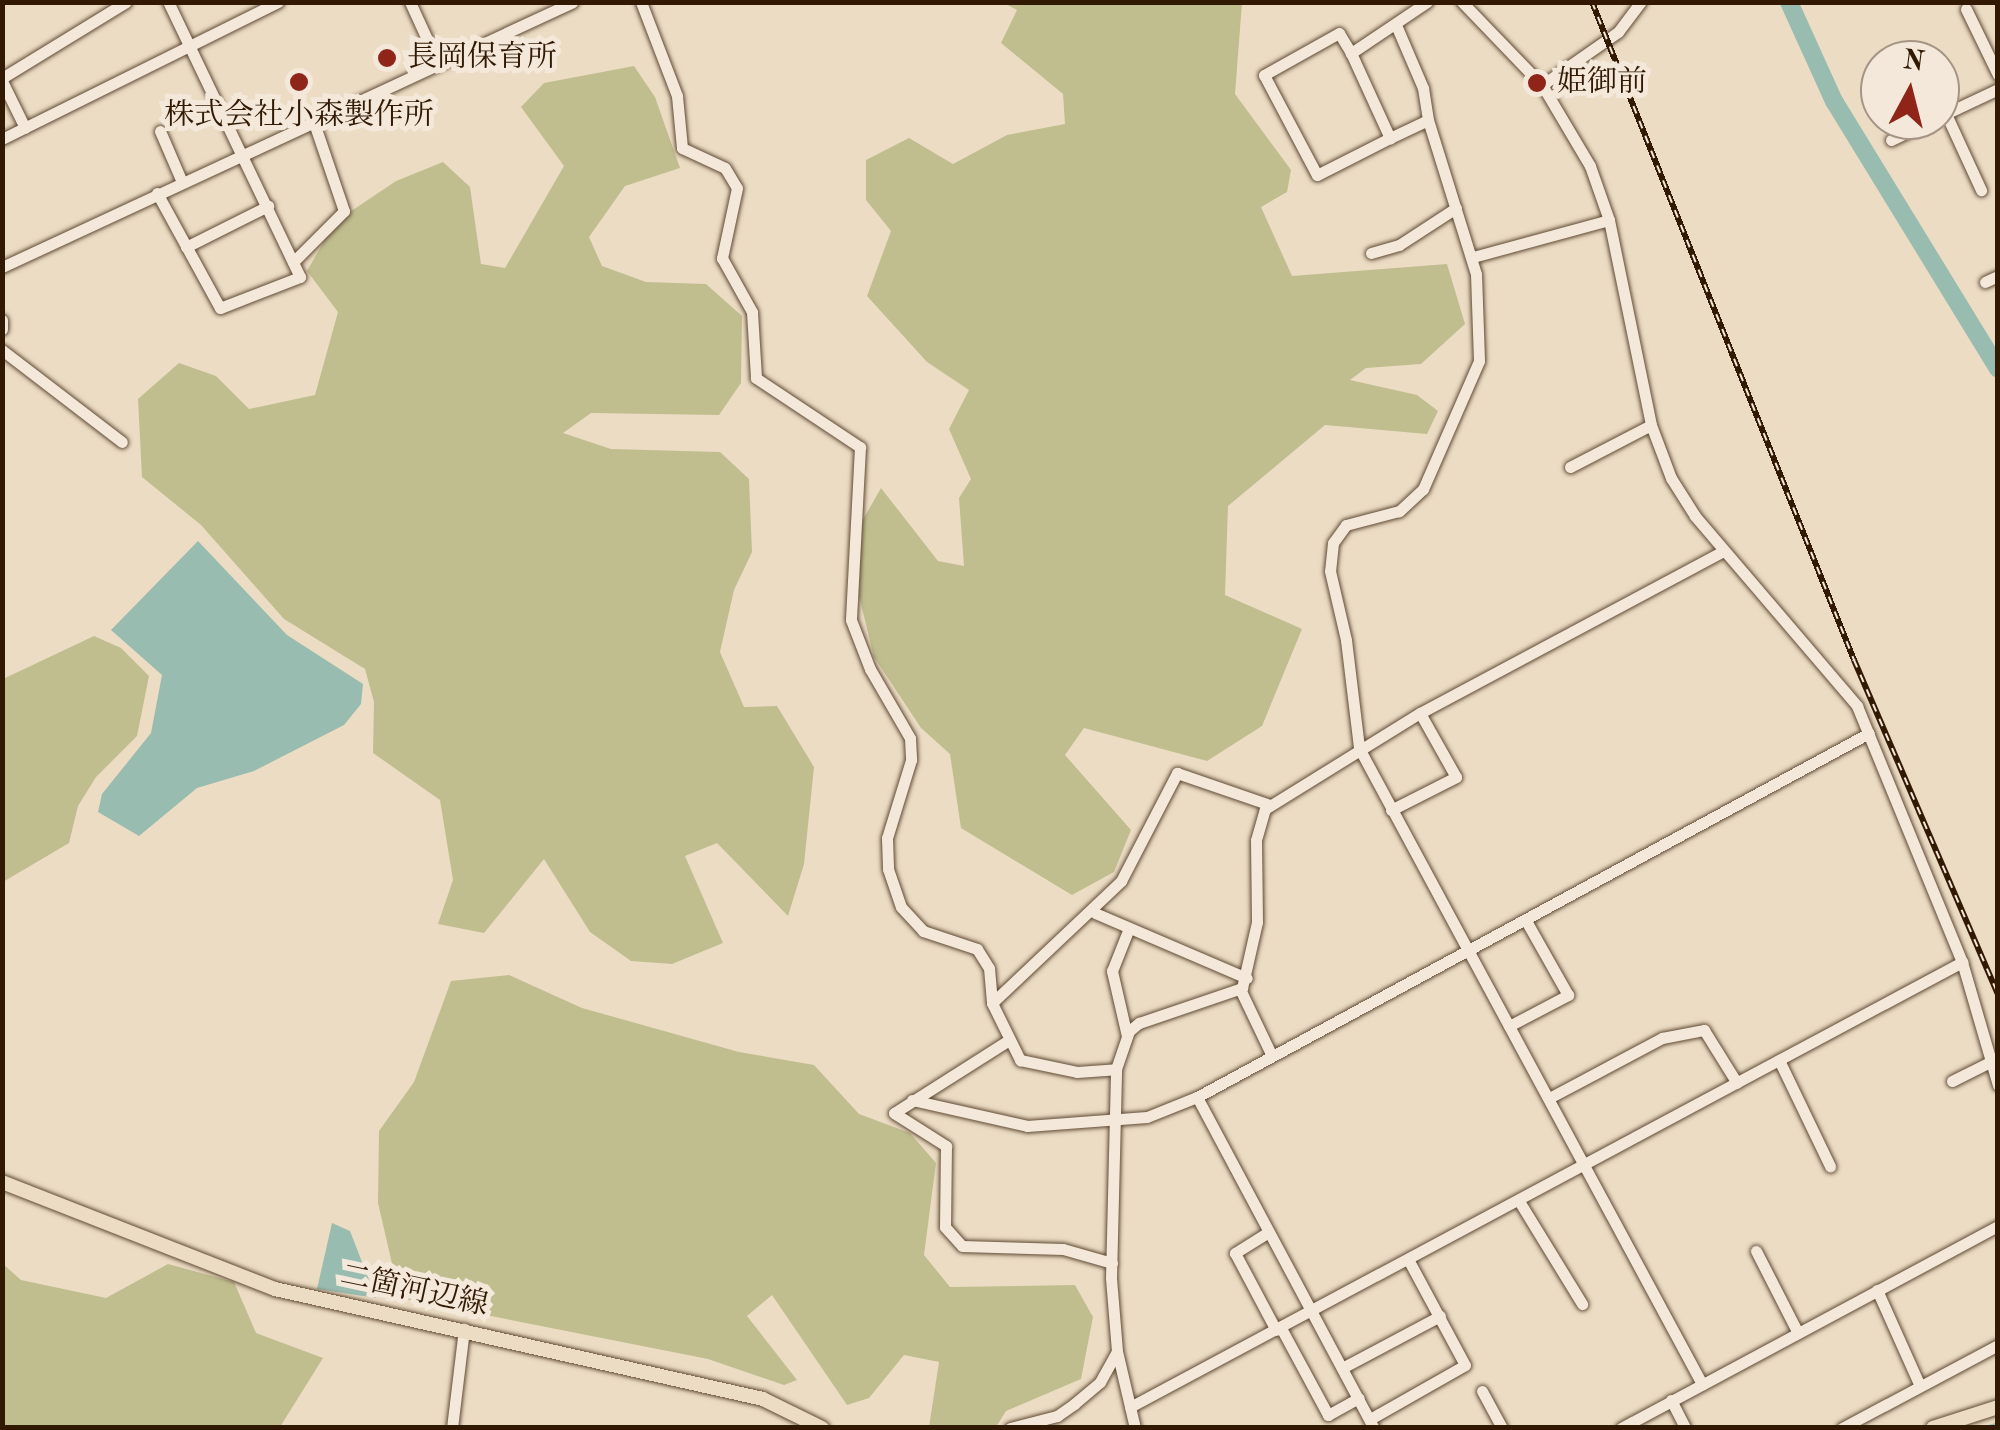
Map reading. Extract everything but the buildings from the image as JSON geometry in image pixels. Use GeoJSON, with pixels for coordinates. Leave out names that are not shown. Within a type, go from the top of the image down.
{"type":"FeatureCollection","features":[{"type":"Feature","properties":{"kind":"main road","name":"二箇河辺線"},"geometry":{"type":"LineString","coordinates":[[2,1182],[276,1288],[764,1398],[822,1428]]}},
{"type":"Feature","properties":{"kind":"main road"},"geometry":{"type":"LineString","coordinates":[[1933,1428],[1998,1407]]}},
{"type":"Feature","properties":{"kind":"street"},"geometry":{"type":"LineString","coordinates":[[26,128],[2,80],[126,2]]}},
{"type":"Feature","properties":{"kind":"street"},"geometry":{"type":"LineString","coordinates":[[157,194],[220,308],[300,277],[244,152],[168,2]]}},
{"type":"Feature","properties":{"kind":"street"},"geometry":{"type":"LineString","coordinates":[[2,139],[278,2]]}},
{"type":"Feature","properties":{"kind":"street"},"geometry":{"type":"LineString","coordinates":[[410,2],[437,61]]}},
{"type":"Feature","properties":{"kind":"street"},"geometry":{"type":"LineString","coordinates":[[2,267],[437,61],[573,2]]}},
{"type":"Feature","properties":{"kind":"street"},"geometry":{"type":"LineString","coordinates":[[642,2],[678,96],[682,148],[725,168],[737,188],[722,258],[752,312],[756,378],[860,448],[852,620],[870,670],[910,738],[908,772],[887,838],[888,870],[908,918],[923,931],[977,949],[988,968],[992,1003],[1020,1060],[1040,1067],[1116,1069]]}},
{"type":"Feature","properties":{"kind":"street"},"geometry":{"type":"LineString","coordinates":[[1351,53],[1427,2]]}},
{"type":"Feature","properties":{"kind":"street"},"geometry":{"type":"LineString","coordinates":[[1462,2],[1542,85],[1590,166],[1609,220],[1652,425],[1682,496],[1723,551],[1838,676],[1870,733],[1962,962],[1998,1085]]}},
{"type":"Feature","properties":{"kind":"street"},"geometry":{"type":"LineString","coordinates":[[1542,85],[1618,32],[1641,2]]}},
{"type":"Feature","properties":{"kind":"street"},"geometry":{"type":"LineString","coordinates":[[1966,9],[1998,76]]}},
{"type":"Feature","properties":{"kind":"street"},"geometry":{"type":"LineString","coordinates":[[1390,138],[1339,33],[1264,75],[1317,175],[1432,118],[1396,25]]}},
{"type":"Feature","properties":{"kind":"street"},"geometry":{"type":"LineString","coordinates":[[1960,107],[1998,89]]}},
{"type":"Feature","properties":{"kind":"street"},"geometry":{"type":"LineString","coordinates":[[293,262],[344,210],[313,120]]}},
{"type":"Feature","properties":{"kind":"street"},"geometry":{"type":"LineString","coordinates":[[1428,120],[1472,257],[1481,311],[1479,361],[1440,461],[1411,503],[1346,525],[1330,556],[1358,748],[1702,1384]]}},
{"type":"Feature","properties":{"kind":"street"},"geometry":{"type":"LineString","coordinates":[[160,131],[182,182]]}},
{"type":"Feature","properties":{"kind":"street"},"geometry":{"type":"LineString","coordinates":[[1956,140],[1981,190]]}},
{"type":"Feature","properties":{"kind":"street"},"geometry":{"type":"LineString","coordinates":[[186,247],[268,206]]}},
{"type":"Feature","properties":{"kind":"street"},"geometry":{"type":"LineString","coordinates":[[1371,252],[1400,244],[1456,208]]}},
{"type":"Feature","properties":{"kind":"street"},"geometry":{"type":"LineString","coordinates":[[1472,257],[1609,220]]}},
{"type":"Feature","properties":{"kind":"street"},"geometry":{"type":"LineString","coordinates":[[2,320],[2,329]]}},
{"type":"Feature","properties":{"kind":"street"},"geometry":{"type":"LineString","coordinates":[[2,350],[122,442]]}},
{"type":"Feature","properties":{"kind":"street"},"geometry":{"type":"LineString","coordinates":[[1570,466],[1652,425]]}},
{"type":"Feature","properties":{"kind":"street"},"geometry":{"type":"LineString","coordinates":[[1272,1056],[1243,984],[1258,922],[1256,840],[1270,805],[1420,713],[1723,551]]}},
{"type":"Feature","properties":{"kind":"street"},"geometry":{"type":"LineString","coordinates":[[1391,810],[1456,776],[1420,713]]}},
{"type":"Feature","properties":{"kind":"street"},"geometry":{"type":"LineString","coordinates":[[912,1100],[1027,1126],[1147,1117],[1198,1097],[1870,733]]}},
{"type":"Feature","properties":{"kind":"street"},"geometry":{"type":"LineString","coordinates":[[992,1003],[1095,913],[1121,882],[1177,773],[1270,805]]}},
{"type":"Feature","properties":{"kind":"street"},"geometry":{"type":"LineString","coordinates":[[1095,913],[1243,984]]}},
{"type":"Feature","properties":{"kind":"street"},"geometry":{"type":"LineString","coordinates":[[1510,1026],[1568,995],[1525,919]]}},
{"type":"Feature","properties":{"kind":"street"},"geometry":{"type":"LineString","coordinates":[[1129,928],[1112,971],[1127,1036],[1116,1069],[1112,1262],[1117,1351],[1135,1428]]}},
{"type":"Feature","properties":{"kind":"street"},"geometry":{"type":"LineString","coordinates":[[1130,1407],[1962,962]]}},
{"type":"Feature","properties":{"kind":"street"},"geometry":{"type":"LineString","coordinates":[[1127,1036],[1150,1018],[1243,984]]}},
{"type":"Feature","properties":{"kind":"street"},"geometry":{"type":"LineString","coordinates":[[1550,1097],[1662,1038],[1704,1030],[1737,1083]]}},
{"type":"Feature","properties":{"kind":"street"},"geometry":{"type":"LineString","coordinates":[[1009,1040],[894,1112],[946,1146],[950,1161],[944,1210],[954,1242],[983,1250],[1063,1249],[1112,1262]]}},
{"type":"Feature","properties":{"kind":"street"},"geometry":{"type":"LineString","coordinates":[[1779,1060],[1830,1166]]}},
{"type":"Feature","properties":{"kind":"street"},"geometry":{"type":"LineString","coordinates":[[1952,1081],[1992,1061]]}},
{"type":"Feature","properties":{"kind":"street"},"geometry":{"type":"LineString","coordinates":[[1198,1097],[1266,1234],[1372,1423],[1465,1365],[1408,1259]]}},
{"type":"Feature","properties":{"kind":"street"},"geometry":{"type":"LineString","coordinates":[[1519,1201],[1582,1304]]}},
{"type":"Feature","properties":{"kind":"street"},"geometry":{"type":"LineString","coordinates":[[1621,1428],[1998,1226]]}},
{"type":"Feature","properties":{"kind":"street"},"geometry":{"type":"LineString","coordinates":[[1266,1234],[1236,1254],[1328,1415],[1358,1398]]}},
{"type":"Feature","properties":{"kind":"street"},"geometry":{"type":"LineString","coordinates":[[1756,1251],[1798,1332]]}},
{"type":"Feature","properties":{"kind":"street"},"geometry":{"type":"LineString","coordinates":[[1877,1290],[1920,1386]]}},
{"type":"Feature","properties":{"kind":"street"},"geometry":{"type":"LineString","coordinates":[[1342,1368],[1440,1316]]}},
{"type":"Feature","properties":{"kind":"street"},"geometry":{"type":"LineString","coordinates":[[452,1428],[464,1329]]}},
{"type":"Feature","properties":{"kind":"street"},"geometry":{"type":"LineString","coordinates":[[1842,1428],[1998,1345]]}},
{"type":"Feature","properties":{"kind":"street"},"geometry":{"type":"LineString","coordinates":[[1010,1428],[1057,1416],[1074,1404],[1100,1382],[1117,1351]]}},
{"type":"Feature","properties":{"kind":"street"},"geometry":{"type":"LineString","coordinates":[[1482,1391],[1502,1428]]}},
{"type":"Feature","properties":{"kind":"street"},"geometry":{"type":"LineString","coordinates":[[1671,1400],[1685,1428]]}},
{"type":"Feature","properties":{"kind":"shaded area"},"geometry":{"type":"Polygon","coordinates":[[[1004,3],[1242,3],[1235,94],[1291,170],[1287,192],[1261,207],[1292,276],[1447,264],[1465,324],[1421,364],[1366,368],[1350,380],[1417,395],[1438,411],[1427,434],[1325,425],[1228,506],[1225,595],[1302,629],[1262,726],[1207,761],[1084,728],[1065,755],[1131,830],[1114,872],[1072,895],[961,828],[950,754],[921,728],[874,657],[859,596],[861,523],[881,488],[938,561],[964,566],[959,498],[971,479],[949,429],[969,390],[927,362],[867,296],[891,231],[866,200],[866,160],[909,138],[953,164],[1007,135],[1065,124],[1063,94],[1001,43],[1017,10],[1004,3]]]}},
{"type":"Feature","properties":{"kind":"shaded area"},"geometry":{"type":"Polygon","coordinates":[[[634,66],[655,97],[680,168],[625,186],[589,237],[602,266],[646,282],[706,284],[742,316],[741,383],[719,415],[591,413],[563,433],[611,449],[720,452],[749,479],[752,552],[734,590],[720,652],[744,707],[777,706],[814,767],[804,864],[788,916],[717,843],[685,856],[723,943],[672,964],[631,961],[590,932],[544,859],[484,933],[438,924],[453,880],[440,800],[373,753],[374,702],[365,669],[284,619],[201,525],[142,477],[138,399],[179,363],[216,376],[249,409],[315,395],[338,312],[307,271],[335,222],[396,181],[443,162],[470,187],[481,264],[505,268],[564,166],[521,107],[544,83],[634,66]]]}},
{"type":"Feature","properties":{"kind":"shaded area"},"geometry":{"type":"Polygon","coordinates":[[[94,636],[121,648],[149,676],[137,736],[96,777],[78,806],[69,843],[3,882],[3,679],[94,636]]]}},
{"type":"Feature","properties":{"kind":"shaded area"},"geometry":{"type":"Polygon","coordinates":[[[509,975],[582,1008],[739,1052],[814,1065],[859,1114],[910,1133],[936,1163],[924,1255],[950,1287],[1075,1285],[1093,1317],[1081,1379],[1006,1411],[996,1427],[929,1427],[939,1362],[904,1355],[869,1398],[847,1405],[772,1295],[747,1316],[797,1380],[784,1385],[708,1359],[400,1298],[378,1203],[379,1131],[414,1082],[451,981],[509,975]]]}},
{"type":"Feature","properties":{"kind":"shaded area"},"geometry":{"type":"Polygon","coordinates":[[[3,1264],[21,1280],[106,1298],[168,1264],[234,1282],[256,1333],[323,1358],[280,1427],[3,1427],[3,1264]]]}},
{"type":"Feature","properties":{"kind":"water"},"geometry":{"type":"Polygon","coordinates":[[[198,541],[287,635],[363,684],[361,704],[344,725],[254,771],[197,788],[139,836],[98,812],[102,794],[151,733],[162,675],[111,630],[198,541]]]}},
{"type":"Feature","properties":{"kind":"water"},"geometry":{"type":"Polygon","coordinates":[[[332,1223],[350,1231],[376,1298],[317,1289],[332,1223]]]}},
{"type":"Feature","properties":{"kind":"waterway"},"geometry":{"type":"LineString","coordinates":[[1789,2],[1834,101],[1998,369]]}},
{"type":"Feature","properties":{"kind":"waterway"},"geometry":{"type":"LineString","coordinates":[[1982,1428],[1998,1423]]}},
{"type":"Feature","properties":{"kind":"railway"},"geometry":{"type":"LineString","coordinates":[[1592,2],[1854,660],[1998,995]]}},
{"type":"Feature","properties":{"kind":"place","name":"長岡保育所"},"geometry":{"type":"Point","coordinates":[387,58]}},
{"type":"Feature","properties":{"kind":"place","name":"株式会社小森製作所"},"geometry":{"type":"Point","coordinates":[299,82]}},
{"type":"Feature","properties":{"kind":"place","name":"姫御前"},"geometry":{"type":"Point","coordinates":[1537,83]}}]}
